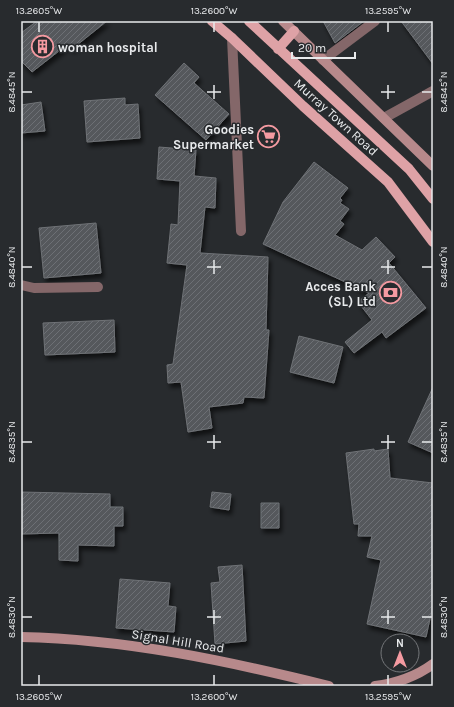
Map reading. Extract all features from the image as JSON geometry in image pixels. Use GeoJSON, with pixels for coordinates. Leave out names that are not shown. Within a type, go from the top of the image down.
{"type":"FeatureCollection","features":[{"type":"Feature","properties":{"kind":"main road","name":"Murray Town Road"},"geometry":{"type":"LineString","coordinates":[[212,21],[232,38],[303,106],[388,182],[433,242]]}},
{"type":"Feature","properties":{"kind":"main road","name":"Murray Town Road"},"geometry":{"type":"LineString","coordinates":[[249,21],[409,169],[433,199]]}},
{"type":"Feature","properties":{"kind":"main road"},"geometry":{"type":"LineString","coordinates":[[284,21],[433,166]]}},
{"type":"Feature","properties":{"kind":"main road"},"geometry":{"type":"LineString","coordinates":[[278,49],[294,31]]}},
{"type":"Feature","properties":{"kind":"main road","name":"Signal Hill Road"},"geometry":{"type":"LineString","coordinates":[[21,637],[69,638],[170,651],[255,668],[329,686]]}},
{"type":"Feature","properties":{"kind":"main road"},"geometry":{"type":"LineString","coordinates":[[376,686],[389,685],[424,670],[433,664]]}},
{"type":"Feature","properties":{"kind":"street"},"geometry":{"type":"LineString","coordinates":[[323,60],[375,21]]}},
{"type":"Feature","properties":{"kind":"street"},"geometry":{"type":"LineString","coordinates":[[232,38],[242,231]]}},
{"type":"Feature","properties":{"kind":"street"},"geometry":{"type":"LineString","coordinates":[[384,118],[433,91]]}},
{"type":"Feature","properties":{"kind":"street"},"geometry":{"type":"LineString","coordinates":[[21,285],[34,288],[98,287]]}},
{"type":"Feature","properties":{"kind":"building","name":"woman hospital"},"geometry":{"type":"Polygon","coordinates":[[[37,21],[107,21],[72,49],[68,44],[32,72],[21,61],[21,33],[37,21]]]}},
{"type":"Feature","properties":{"kind":"building"},"geometry":{"type":"Polygon","coordinates":[[[323,21],[364,21],[335,43],[323,21]]]}},
{"type":"Feature","properties":{"kind":"building"},"geometry":{"type":"Polygon","coordinates":[[[401,21],[433,21],[433,64],[401,21]]]}},
{"type":"Feature","properties":{"kind":"building"},"geometry":{"type":"Polygon","coordinates":[[[184,63],[199,77],[194,83],[229,114],[206,140],[155,95],[184,63]]]}},
{"type":"Feature","properties":{"kind":"building"},"geometry":{"type":"Polygon","coordinates":[[[125,98],[125,105],[138,104],[140,138],[87,142],[84,101],[125,98]]]}},
{"type":"Feature","properties":{"kind":"building"},"geometry":{"type":"Polygon","coordinates":[[[41,102],[45,131],[21,133],[21,105],[41,102]]]}},
{"type":"Feature","properties":{"kind":"building"},"geometry":{"type":"Polygon","coordinates":[[[159,147],[196,150],[194,176],[216,178],[215,208],[205,207],[200,253],[268,257],[266,330],[269,330],[264,398],[244,397],[243,403],[209,407],[212,428],[188,432],[181,382],[168,383],[167,365],[173,364],[187,265],[167,263],[171,224],[178,225],[180,181],[157,179],[159,147]]]}},
{"type":"Feature","properties":{"kind":"building"},"geometry":{"type":"Polygon","coordinates":[[[314,162],[348,188],[340,198],[342,200],[340,203],[349,209],[340,221],[344,224],[335,235],[362,250],[376,237],[395,257],[389,263],[426,308],[386,338],[382,332],[354,353],[345,342],[372,320],[358,302],[369,293],[263,244],[283,202],[314,162]]]}},
{"type":"Feature","properties":{"kind":"building"},"geometry":{"type":"Polygon","coordinates":[[[96,223],[101,273],[44,278],[39,228],[96,223]]]}},
{"type":"Feature","properties":{"kind":"building"},"geometry":{"type":"Polygon","coordinates":[[[114,320],[115,352],[45,355],[43,323],[114,320]]]}},
{"type":"Feature","properties":{"kind":"building"},"geometry":{"type":"Polygon","coordinates":[[[299,336],[343,347],[334,383],[290,372],[299,336]]]}},
{"type":"Feature","properties":{"kind":"building"},"geometry":{"type":"Polygon","coordinates":[[[433,387],[433,453],[408,442],[433,387]]]}},
{"type":"Feature","properties":{"kind":"building"},"geometry":{"type":"Polygon","coordinates":[[[374,449],[374,451],[388,449],[390,478],[433,483],[433,605],[426,637],[420,636],[420,633],[408,633],[367,624],[381,560],[367,557],[372,536],[358,536],[359,524],[354,524],[346,453],[374,449]]]}},
{"type":"Feature","properties":{"kind":"building"},"geometry":{"type":"Polygon","coordinates":[[[21,492],[110,494],[110,507],[123,507],[123,526],[114,526],[114,546],[78,545],[78,561],[59,560],[59,533],[21,534],[21,492]]]}},
{"type":"Feature","properties":{"kind":"building"},"geometry":{"type":"Polygon","coordinates":[[[212,492],[231,494],[229,510],[210,507],[212,492]]]}},
{"type":"Feature","properties":{"kind":"building"},"geometry":{"type":"Polygon","coordinates":[[[261,503],[279,503],[279,528],[261,528],[261,503]]]}},
{"type":"Feature","properties":{"kind":"building"},"geometry":{"type":"Polygon","coordinates":[[[242,565],[246,641],[215,644],[211,583],[220,582],[218,567],[242,565]]]}},
{"type":"Feature","properties":{"kind":"building"},"geometry":{"type":"Polygon","coordinates":[[[120,579],[170,583],[168,606],[176,607],[174,632],[116,628],[120,579]]]}},
{"type":"Feature","properties":{"kind":"place","name":"woman hospital"},"geometry":{"type":"Point","coordinates":[43,47]}},
{"type":"Feature","properties":{"kind":"place","name":"Goodies Supermarket"},"geometry":{"type":"Point","coordinates":[269,136]}},
{"type":"Feature","properties":{"kind":"place","name":"Acces Bank (SL) Ltd"},"geometry":{"type":"Point","coordinates":[391,293]}}]}
